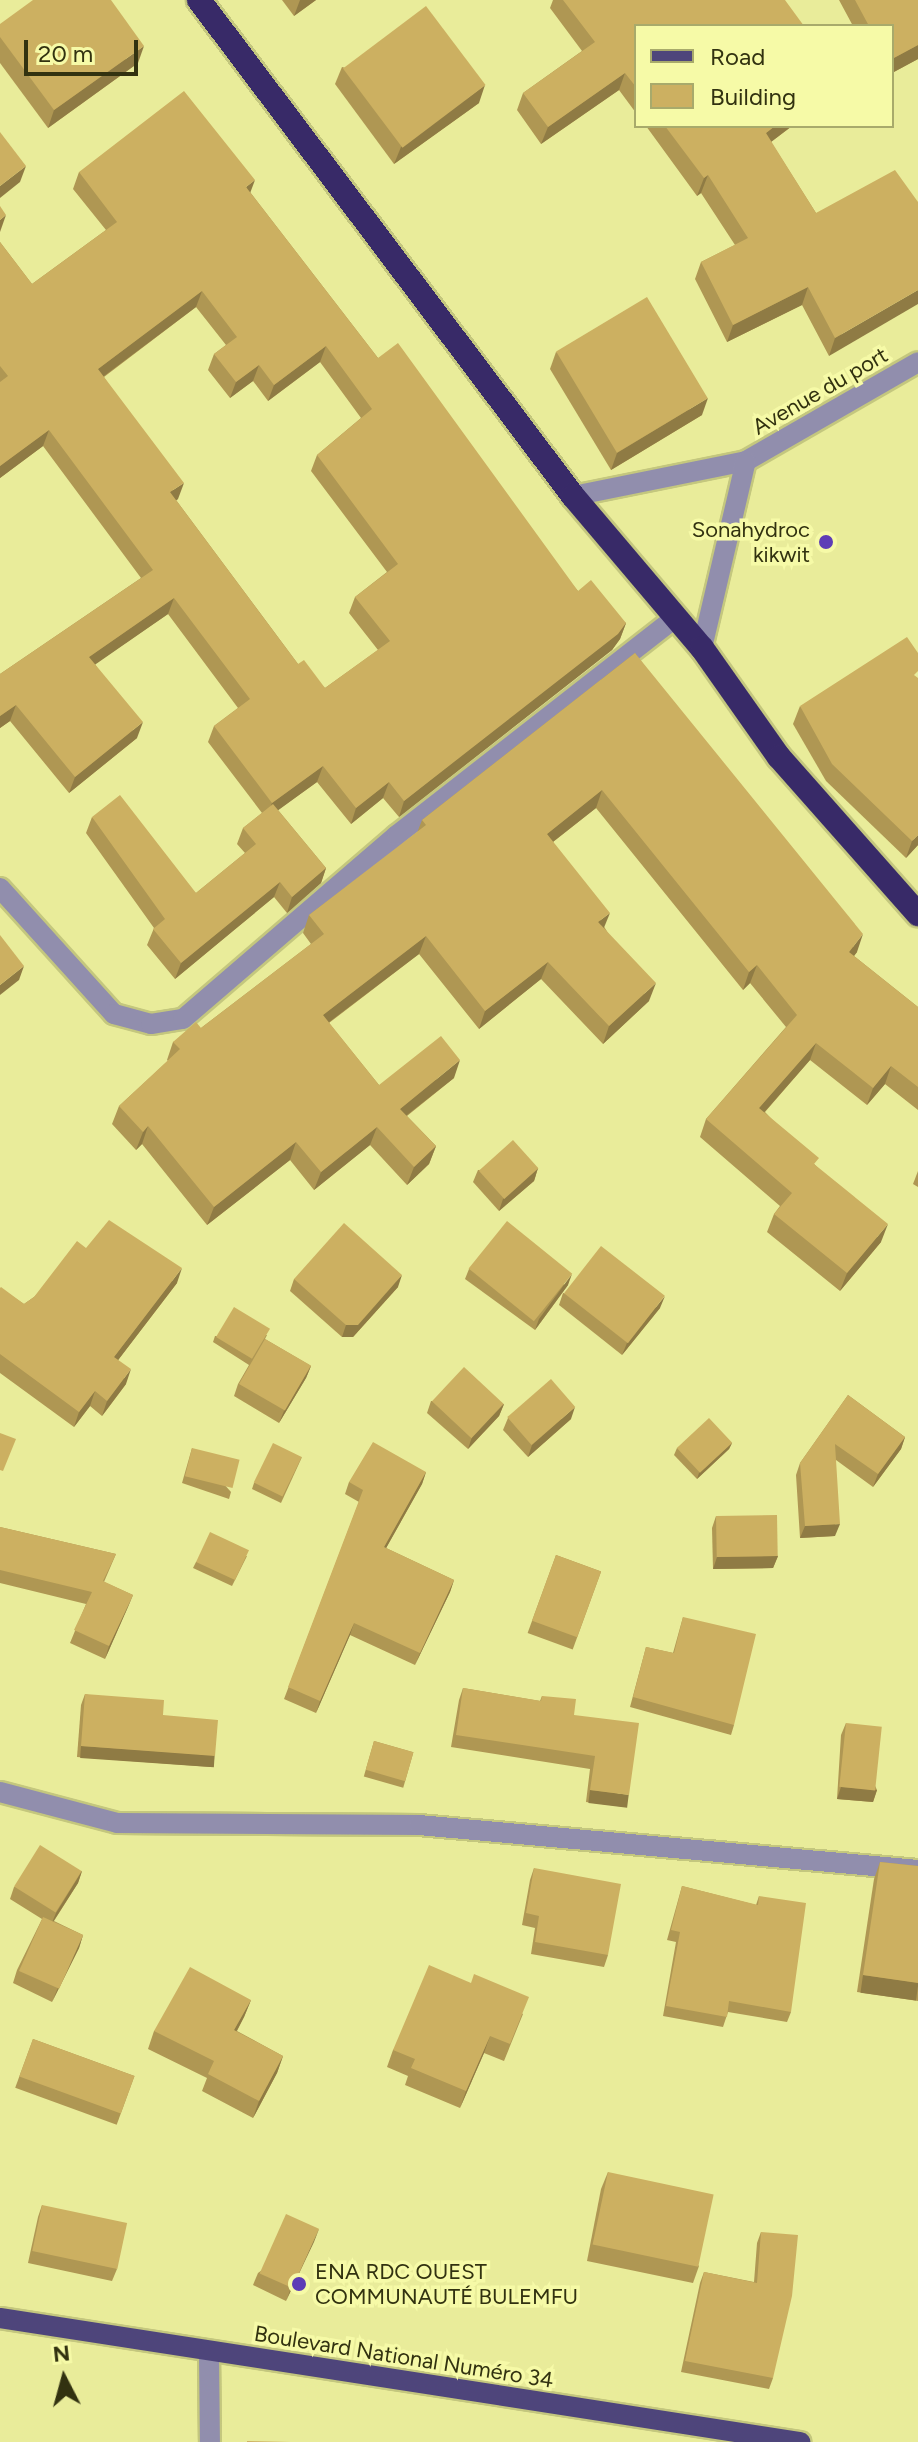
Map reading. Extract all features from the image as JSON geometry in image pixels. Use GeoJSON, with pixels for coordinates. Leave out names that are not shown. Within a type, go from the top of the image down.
{"type":"FeatureCollection","features":[{"type":"Feature","properties":{"kind":"highway"},"geometry":{"type":"LineString","coordinates":[[199,0],[573,496],[702,648],[779,757],[918,914]]}},
{"type":"Feature","properties":{"kind":"main road","name":"Boulevard National Numéro 34"},"geometry":{"type":"LineString","coordinates":[[0,2318],[800,2442]]}},
{"type":"Feature","properties":{"kind":"street","name":"Avenue du port"},"geometry":{"type":"LineString","coordinates":[[573,496],[746,461],[918,362]]}},
{"type":"Feature","properties":{"kind":"street"},"geometry":{"type":"LineString","coordinates":[[702,648],[746,461]]}},
{"type":"Feature","properties":{"kind":"street"},"geometry":{"type":"LineString","coordinates":[[0,888],[114,1014],[151,1024],[183,1019],[397,835],[675,618]]}},
{"type":"Feature","properties":{"kind":"street"},"geometry":{"type":"LineString","coordinates":[[0,1792],[117,1823],[419,1825],[918,1870]]}},
{"type":"Feature","properties":{"kind":"street"},"geometry":{"type":"LineString","coordinates":[[209,2352],[210,2442]]}},
{"type":"Feature","properties":{"kind":"building"},"geometry":{"type":"Polygon","coordinates":[[[33,0],[111,0],[144,46],[54,110],[0,37],[0,24],[33,0]]]}},
{"type":"Feature","properties":{"kind":"building"},"geometry":{"type":"Polygon","coordinates":[[[563,0],[785,0],[803,24],[634,24],[634,84],[625,73],[548,127],[523,93],[595,42],[563,0]]]}},
{"type":"Feature","properties":{"kind":"building"},"geometry":{"type":"Polygon","coordinates":[[[855,0],[918,0],[918,45],[894,58],[894,24],[868,24],[855,0]]]}},
{"type":"Feature","properties":{"kind":"building"},"geometry":{"type":"Polygon","coordinates":[[[426,6],[486,85],[403,148],[343,69],[426,6]]]}},
{"type":"Feature","properties":{"kind":"building"},"geometry":{"type":"Polygon","coordinates":[[[184,91],[255,180],[246,187],[378,358],[398,343],[578,591],[591,580],[626,623],[618,634],[404,801],[389,782],[356,808],[323,766],[272,803],[214,726],[250,699],[174,598],[89,657],[143,722],[75,777],[16,705],[0,716],[0,674],[153,570],[49,430],[0,466],[0,382],[8,376],[0,366],[0,242],[32,284],[117,222],[79,172],[184,91]],[[202,291],[98,369],[184,483],[170,492],[298,664],[304,660],[325,688],[390,641],[355,597],[398,564],[317,455],[372,409],[326,346],[274,385],[259,365],[236,382],[214,354],[237,337],[202,291]]]}},
{"type":"Feature","properties":{"kind":"building"},"geometry":{"type":"Polygon","coordinates":[[[666,128],[772,128],[766,133],[816,213],[895,170],[918,202],[918,290],[835,338],[808,287],[733,325],[701,262],[748,238],[708,175],[704,178],[666,128]]]}},
{"type":"Feature","properties":{"kind":"building"},"geometry":{"type":"Polygon","coordinates":[[[0,132],[26,166],[0,186],[0,132]]]}},
{"type":"Feature","properties":{"kind":"building"},"geometry":{"type":"Polygon","coordinates":[[[0,206],[6,215],[0,220],[0,206]]]}},
{"type":"Feature","properties":{"kind":"building"},"geometry":{"type":"Polygon","coordinates":[[[647,297],[708,398],[617,453],[556,352],[647,297]]]}},
{"type":"Feature","properties":{"kind":"building"},"geometry":{"type":"Polygon","coordinates":[[[907,637],[918,653],[918,671],[914,675],[918,678],[918,835],[912,841],[832,764],[800,706],[907,637]]]}},
{"type":"Feature","properties":{"kind":"building"},"geometry":{"type":"Polygon","coordinates":[[[635,653],[863,934],[849,952],[918,1007],[918,1087],[891,1066],[873,1088],[816,1043],[759,1108],[819,1158],[814,1164],[888,1224],[847,1273],[774,1214],[792,1193],[706,1119],[797,1015],[757,965],[749,972],[602,790],[547,834],[610,913],[598,922],[656,983],[609,1026],[548,962],[485,1011],[426,936],[323,1015],[379,1085],[441,1036],[460,1060],[400,1109],[436,1146],[414,1167],[377,1127],[321,1172],[296,1142],[214,1207],[148,1126],[143,1132],[119,1106],[180,1049],[173,1042],[196,1022],[201,1028],[324,934],[309,915],[426,825],[422,820],[635,653]]]}},
{"type":"Feature","properties":{"kind":"building"},"geometry":{"type":"Polygon","coordinates":[[[120,795],[196,893],[256,844],[243,828],[273,804],[326,868],[292,897],[280,882],[181,963],[153,929],[165,919],[92,817],[120,795]]]}},
{"type":"Feature","properties":{"kind":"building"},"geometry":{"type":"Polygon","coordinates":[[[0,935],[24,966],[0,985],[0,935]]]}},
{"type":"Feature","properties":{"kind":"building"},"geometry":{"type":"Polygon","coordinates":[[[513,1140],[538,1168],[504,1199],[479,1171],[513,1140]]]}},
{"type":"Feature","properties":{"kind":"building"},"geometry":{"type":"Polygon","coordinates":[[[109,1220],[182,1268],[114,1357],[131,1369],[107,1401],[95,1391],[79,1412],[0,1354],[0,1288],[24,1304],[34,1297],[77,1241],[86,1248],[109,1220]]]}},
{"type":"Feature","properties":{"kind":"building"},"geometry":{"type":"Polygon","coordinates":[[[507,1221],[572,1274],[534,1321],[469,1268],[507,1221]]]}},
{"type":"Feature","properties":{"kind":"building"},"geometry":{"type":"Polygon","coordinates":[[[344,1223],[402,1275],[358,1325],[346,1325],[294,1279],[344,1223]]]}},
{"type":"Feature","properties":{"kind":"building"},"geometry":{"type":"Polygon","coordinates":[[[601,1246],[665,1296],[628,1343],[564,1293],[601,1246]]]}},
{"type":"Feature","properties":{"kind":"building"},"geometry":{"type":"Polygon","coordinates":[[[234,1307],[270,1329],[252,1359],[216,1337],[234,1307]]]}},
{"type":"Feature","properties":{"kind":"building"},"geometry":{"type":"Polygon","coordinates":[[[265,1339],[311,1366],[285,1411],[239,1384],[265,1339]]]}},
{"type":"Feature","properties":{"kind":"building"},"geometry":{"type":"Polygon","coordinates":[[[464,1367],[503,1404],[471,1438],[432,1401],[464,1367]]]}},
{"type":"Feature","properties":{"kind":"building"},"geometry":{"type":"Polygon","coordinates":[[[551,1379],[575,1407],[532,1445],[507,1417],[551,1379]]]}},
{"type":"Feature","properties":{"kind":"building"},"geometry":{"type":"Polygon","coordinates":[[[848,1395],[905,1437],[878,1474],[835,1444],[840,1524],[805,1526],[800,1463],[848,1395]]]}},
{"type":"Feature","properties":{"kind":"building"},"geometry":{"type":"Polygon","coordinates":[[[709,1418],[732,1443],[700,1473],[677,1448],[709,1418]]]}},
{"type":"Feature","properties":{"kind":"building"},"geometry":{"type":"Polygon","coordinates":[[[0,1433],[16,1439],[3,1471],[0,1470],[0,1433]]]}},
{"type":"Feature","properties":{"kind":"building"},"geometry":{"type":"Polygon","coordinates":[[[373,1442],[426,1472],[384,1547],[454,1580],[420,1653],[354,1623],[320,1701],[288,1687],[363,1490],[349,1482],[373,1442]]]}},
{"type":"Feature","properties":{"kind":"building"},"geometry":{"type":"Polygon","coordinates":[[[273,1443],[302,1457],[282,1497],[254,1483],[273,1443]]]}},
{"type":"Feature","properties":{"kind":"building"},"geometry":{"type":"Polygon","coordinates":[[[192,1448],[240,1460],[233,1488],[185,1476],[192,1448]]]}},
{"type":"Feature","properties":{"kind":"building"},"geometry":{"type":"Polygon","coordinates":[[[777,1515],[778,1556],[717,1557],[716,1516],[777,1515]]]}},
{"type":"Feature","properties":{"kind":"building"},"geometry":{"type":"Polygon","coordinates":[[[0,1527],[116,1554],[103,1581],[133,1595],[109,1646],[74,1630],[92,1592],[0,1570],[0,1527]]]}},
{"type":"Feature","properties":{"kind":"building"},"geometry":{"type":"Polygon","coordinates":[[[210,1532],[249,1550],[235,1580],[196,1562],[210,1532]]]}},
{"type":"Feature","properties":{"kind":"building"},"geometry":{"type":"Polygon","coordinates":[[[556,1555],[601,1571],[577,1637],[532,1621],[556,1555]]]}},
{"type":"Feature","properties":{"kind":"building"},"geometry":{"type":"Polygon","coordinates":[[[683,1617],[756,1634],[734,1725],[633,1697],[646,1647],[674,1653],[683,1617]]]}},
{"type":"Feature","properties":{"kind":"building"},"geometry":{"type":"Polygon","coordinates":[[[463,1688],[541,1701],[542,1696],[576,1699],[574,1715],[639,1723],[629,1795],[590,1790],[595,1756],[456,1735],[463,1688]]]}},
{"type":"Feature","properties":{"kind":"building"},"geometry":{"type":"Polygon","coordinates":[[[85,1694],[164,1700],[163,1715],[218,1720],[215,1756],[81,1746],[85,1694]]]}},
{"type":"Feature","properties":{"kind":"building"},"geometry":{"type":"Polygon","coordinates":[[[846,1723],[882,1727],[875,1790],[839,1787],[846,1723]]]}},
{"type":"Feature","properties":{"kind":"building"},"geometry":{"type":"Polygon","coordinates":[[[374,1741],[413,1752],[405,1781],[366,1770],[374,1741]]]}},
{"type":"Feature","properties":{"kind":"building"},"geometry":{"type":"Polygon","coordinates":[[[40,1845],[82,1871],[56,1913],[14,1887],[40,1845]]]}},
{"type":"Feature","properties":{"kind":"building"},"geometry":{"type":"Polygon","coordinates":[[[880,1862],[918,1866],[918,1983],[863,1975],[880,1862]]]}},
{"type":"Feature","properties":{"kind":"building"},"geometry":{"type":"Polygon","coordinates":[[[534,1868],[621,1884],[608,1955],[535,1942],[539,1916],[526,1913],[534,1868]]]}},
{"type":"Feature","properties":{"kind":"building"},"geometry":{"type":"Polygon","coordinates":[[[682,1886],[758,1905],[759,1896],[806,1903],[791,2012],[729,2001],[727,2017],[666,2006],[680,1932],[671,1930],[682,1886]]]}},
{"type":"Feature","properties":{"kind":"building"},"geometry":{"type":"Polygon","coordinates":[[[43,1917],[83,1935],[59,1989],[19,1971],[43,1917]]]}},
{"type":"Feature","properties":{"kind":"building"},"geometry":{"type":"Polygon","coordinates":[[[429,1965],[471,1983],[474,1974],[529,1997],[510,2044],[490,2036],[466,2091],[411,2068],[415,2059],[393,2050],[429,1965]]]}},
{"type":"Feature","properties":{"kind":"building"},"geometry":{"type":"Polygon","coordinates":[[[190,1967],[251,2000],[234,2030],[283,2056],[259,2101],[208,2074],[214,2061],[154,2031],[190,1967]]]}},
{"type":"Feature","properties":{"kind":"building"},"geometry":{"type":"Polygon","coordinates":[[[33,2039],[134,2076],[121,2114],[19,2077],[33,2039]]]}},
{"type":"Feature","properties":{"kind":"building"},"geometry":{"type":"Polygon","coordinates":[[[608,2172],[714,2194],[698,2267],[593,2244],[608,2172]]]}},
{"type":"Feature","properties":{"kind":"building"},"geometry":{"type":"Polygon","coordinates":[[[42,2205],[127,2223],[117,2269],[32,2251],[42,2205]]]}},
{"type":"Feature","properties":{"kind":"building"},"geometry":{"type":"Polygon","coordinates":[[[286,2214],[319,2229],[292,2288],[260,2273],[286,2214]]]}},
{"type":"Feature","properties":{"kind":"building"},"geometry":{"type":"Polygon","coordinates":[[[761,2232],[798,2235],[792,2296],[773,2378],[685,2361],[704,2272],[757,2283],[761,2232]]]}},
{"type":"Feature","properties":{"kind":"place","name":"Sonahydroc kikwit"},"geometry":{"type":"Point","coordinates":[826,542]}},
{"type":"Feature","properties":{"kind":"place","name":"ENA RDC OUEST COMMUNAUTÉ BULEMFU"},"geometry":{"type":"Point","coordinates":[299,2284]}}]}
